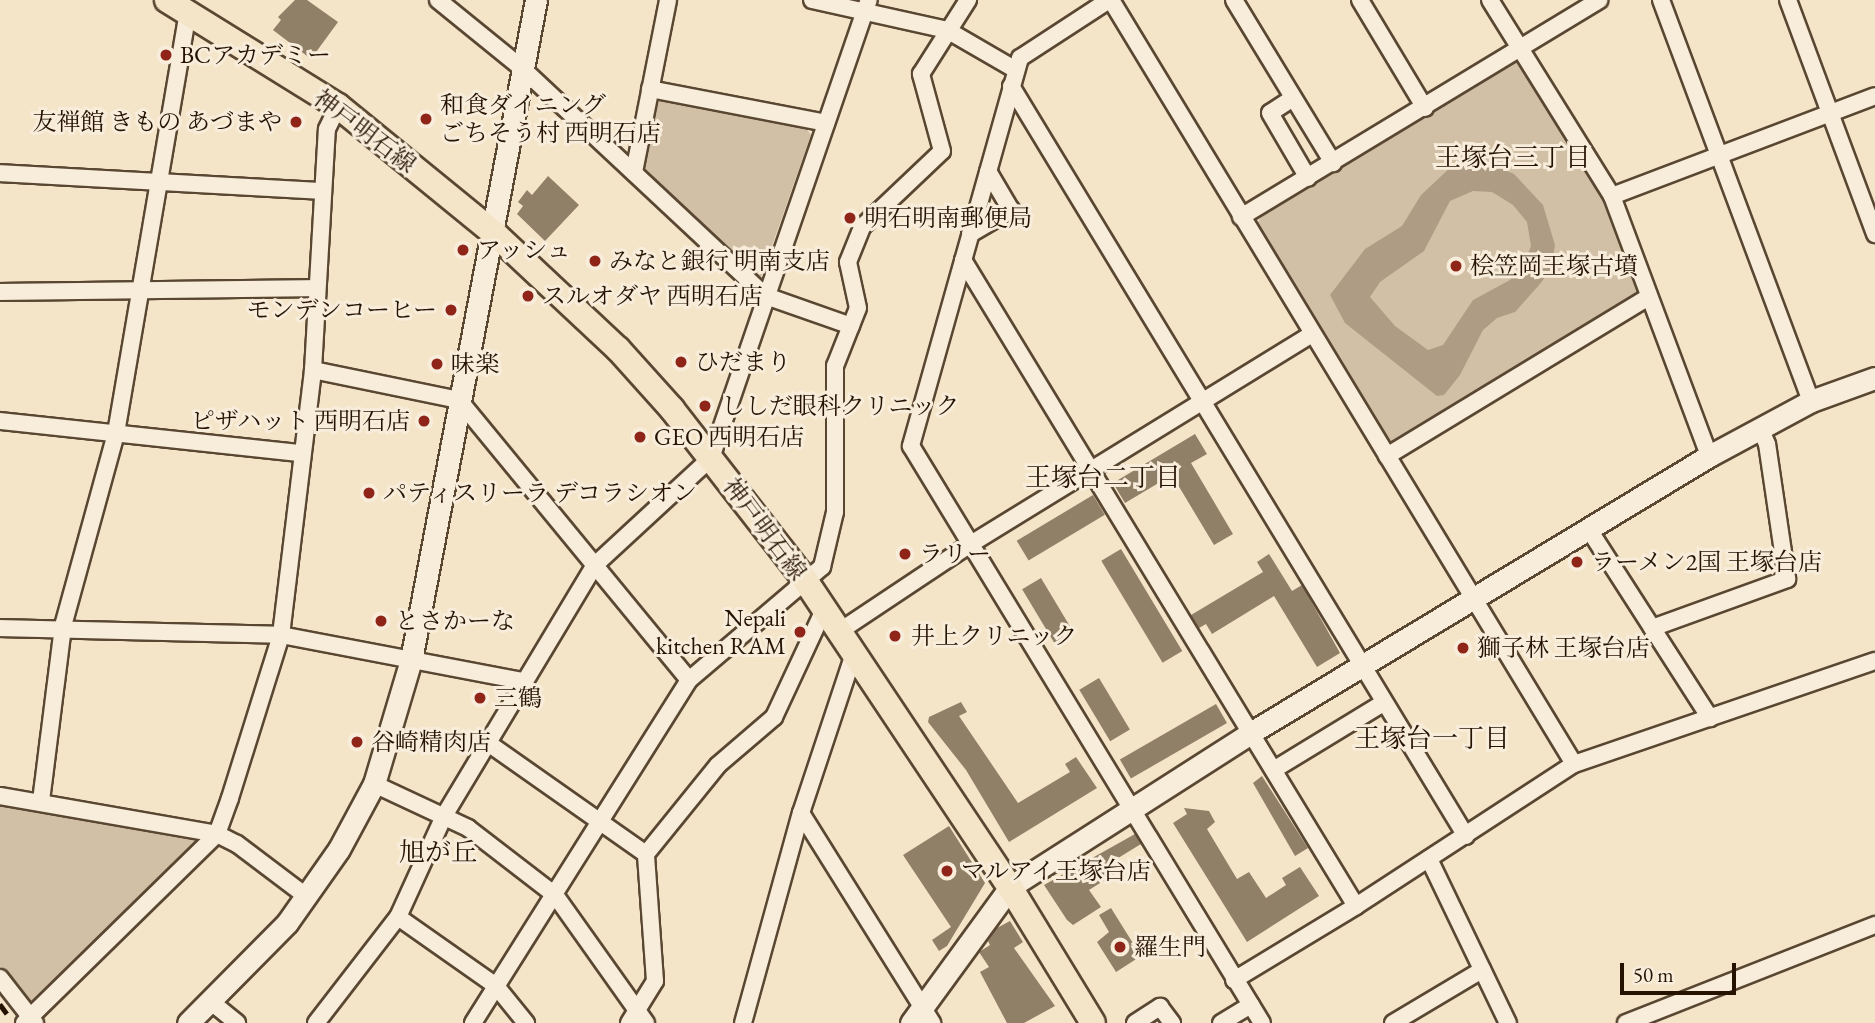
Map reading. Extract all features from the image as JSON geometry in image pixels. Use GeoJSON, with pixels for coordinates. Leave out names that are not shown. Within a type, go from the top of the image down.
{"type":"FeatureCollection","features":[{"type":"Feature","properties":{"kind":"main road","name":"神戸明石線"},"geometry":{"type":"LineString","coordinates":[[178,6],[338,106],[495,234],[618,349],[711,458],[805,580],[837,632],[1010,887],[1093,1023]]}},
{"type":"Feature","properties":{"kind":"street"},"geometry":{"type":"LineString","coordinates":[[438,0],[523,69],[766,296],[851,326]]}},
{"type":"Feature","properties":{"kind":"street"},"geometry":{"type":"LineString","coordinates":[[187,1023],[287,923],[339,849],[374,784],[411,660],[458,400],[495,234],[537,0]]}},
{"type":"Feature","properties":{"kind":"street"},"geometry":{"type":"LineString","coordinates":[[634,172],[668,0]]}},
{"type":"Feature","properties":{"kind":"street"},"geometry":{"type":"LineString","coordinates":[[812,0],[868,5],[947,30],[1016,70]]}},
{"type":"Feature","properties":{"kind":"street"},"geometry":{"type":"LineString","coordinates":[[473,1023],[689,680],[822,566],[835,512],[835,366],[858,308],[848,262],[862,227],[942,151],[921,74],[968,0]]}},
{"type":"Feature","properties":{"kind":"street"},"geometry":{"type":"LineString","coordinates":[[1262,1023],[1129,810],[911,446],[1020,58],[1110,0],[1574,764]]}},
{"type":"Feature","properties":{"kind":"street"},"geometry":{"type":"LineString","coordinates":[[1234,0],[1333,163]]}},
{"type":"Feature","properties":{"kind":"street"},"geometry":{"type":"LineString","coordinates":[[1360,0],[1425,108]]}},
{"type":"Feature","properties":{"kind":"street"},"geometry":{"type":"LineString","coordinates":[[1490,0],[1612,196],[1709,456]]}},
{"type":"Feature","properties":{"kind":"street"},"geometry":{"type":"LineString","coordinates":[[1241,217],[1425,108],[1599,0]]}},
{"type":"Feature","properties":{"kind":"street"},"geometry":{"type":"LineString","coordinates":[[1661,0],[1811,401]]}},
{"type":"Feature","properties":{"kind":"street"},"geometry":{"type":"LineString","coordinates":[[1793,1],[1830,113],[1875,234]]}},
{"type":"Feature","properties":{"kind":"street"},"geometry":{"type":"LineString","coordinates":[[316,1023],[398,917],[444,816],[522,681],[595,565],[711,458],[868,5]]}},
{"type":"Feature","properties":{"kind":"street"},"geometry":{"type":"LineString","coordinates":[[41,801],[64,626],[116,433],[141,290],[159,182],[178,6]]}},
{"type":"Feature","properties":{"kind":"street"},"geometry":{"type":"LineString","coordinates":[[1011,86],[1466,836]]}},
{"type":"Feature","properties":{"kind":"street"},"geometry":{"type":"LineString","coordinates":[[650,89],[826,123]]}},
{"type":"Feature","properties":{"kind":"street"},"geometry":{"type":"LineString","coordinates":[[1612,196],[1875,96]]}},
{"type":"Feature","properties":{"kind":"street"},"geometry":{"type":"LineString","coordinates":[[1293,97],[1270,113],[1308,178]]}},
{"type":"Feature","properties":{"kind":"street"},"geometry":{"type":"LineString","coordinates":[[0,978],[30,1022],[217,834],[281,635],[300,453],[313,370],[320,191],[327,129],[338,106]]}},
{"type":"Feature","properties":{"kind":"street"},"geometry":{"type":"LineString","coordinates":[[970,234],[1011,210],[988,171]]}},
{"type":"Feature","properties":{"kind":"street"},"geometry":{"type":"LineString","coordinates":[[0,173],[320,191]]}},
{"type":"Feature","properties":{"kind":"street"},"geometry":{"type":"LineString","coordinates":[[963,260],[1356,906]]}},
{"type":"Feature","properties":{"kind":"street"},"geometry":{"type":"LineString","coordinates":[[0,292],[316,288]]}},
{"type":"Feature","properties":{"kind":"street"},"geometry":{"type":"LineString","coordinates":[[1387,456],[1648,297]]}},
{"type":"Feature","properties":{"kind":"street"},"geometry":{"type":"LineString","coordinates":[[837,632],[969,545],[1311,335]]}},
{"type":"Feature","properties":{"kind":"street"},"geometry":{"type":"LineString","coordinates":[[313,370],[458,400],[689,680]]}},
{"type":"Feature","properties":{"kind":"street"},"geometry":{"type":"LineString","coordinates":[[801,813],[922,1018],[1010,887],[1252,732],[1709,456],[1811,401],[1875,378]]}},
{"type":"Feature","properties":{"kind":"street"},"geometry":{"type":"LineString","coordinates":[[0,422],[300,453]]}},
{"type":"Feature","properties":{"kind":"street"},"geometry":{"type":"LineString","coordinates":[[1652,628],[1787,579],[1767,444],[1760,429]]}},
{"type":"Feature","properties":{"kind":"street"},"geometry":{"type":"LineString","coordinates":[[1588,528],[1710,718]]}},
{"type":"Feature","properties":{"kind":"street"},"geometry":{"type":"LineString","coordinates":[[637,1019],[655,981],[646,854],[718,765],[774,717],[823,611]]}},
{"type":"Feature","properties":{"kind":"street"},"geometry":{"type":"LineString","coordinates":[[0,628],[64,626],[281,635],[522,681]]}},
{"type":"Feature","properties":{"kind":"street"},"geometry":{"type":"LineString","coordinates":[[743,1023],[801,813],[854,654]]}},
{"type":"Feature","properties":{"kind":"street"},"geometry":{"type":"LineString","coordinates":[[1234,979],[1356,906],[1574,764],[1875,661]]}},
{"type":"Feature","properties":{"kind":"street"},"geometry":{"type":"LineString","coordinates":[[1275,769],[1384,703]]}},
{"type":"Feature","properties":{"kind":"street"},"geometry":{"type":"LineString","coordinates":[[488,743],[646,854]]}},
{"type":"Feature","properties":{"kind":"street"},"geometry":{"type":"LineString","coordinates":[[374,784],[468,828],[555,895],[637,1019]]}},
{"type":"Feature","properties":{"kind":"street"},"geometry":{"type":"LineString","coordinates":[[0,796],[41,801],[217,834],[237,844],[306,896]]}},
{"type":"Feature","properties":{"kind":"street"},"geometry":{"type":"LineString","coordinates":[[1429,859],[1508,1023]]}},
{"type":"Feature","properties":{"kind":"street"},"geometry":{"type":"LineString","coordinates":[[398,917],[496,986],[526,1023]]}},
{"type":"Feature","properties":{"kind":"street"},"geometry":{"type":"LineString","coordinates":[[1626,1023],[1875,925]]}},
{"type":"Feature","properties":{"kind":"street"},"geometry":{"type":"LineString","coordinates":[[1393,1023],[1482,970]]}},
{"type":"Feature","properties":{"kind":"street"},"geometry":{"type":"LineString","coordinates":[[210,1001],[237,1023]]}},
{"type":"Feature","properties":{"kind":"street"},"geometry":{"type":"LineString","coordinates":[[1221,1023],[1251,1004]]}},
{"type":"Feature","properties":{"kind":"street"},"geometry":{"type":"LineString","coordinates":[[1135,1023],[1160,1007],[1172,1023]]}},
{"type":"Feature","properties":{"kind":"shaded area"},"geometry":{"type":"Polygon","coordinates":[[[1517,61],[1526,65],[1603,196],[1642,287],[1634,299],[1397,444],[1384,440],[1255,227],[1262,215],[1517,61]]]}},
{"type":"Feature","properties":{"kind":"shaded area"},"geometry":{"type":"Polygon","coordinates":[[[661,99],[806,128],[811,135],[761,277],[645,174],[642,163],[655,105],[661,99]]]}},
{"type":"Feature","properties":{"kind":"shaded area"},"geometry":{"type":"Polygon","coordinates":[[[1454,164],[1496,166],[1514,174],[1543,205],[1555,245],[1551,269],[1540,284],[1515,312],[1497,318],[1483,330],[1460,375],[1444,395],[1437,396],[1345,323],[1330,295],[1365,249],[1402,226],[1421,195],[1454,164]],[[1473,191],[1450,201],[1424,251],[1380,282],[1370,297],[1395,326],[1428,350],[1443,345],[1473,300],[1510,280],[1524,264],[1531,246],[1527,222],[1513,205],[1492,192],[1473,191]]]}},
{"type":"Feature","properties":{"kind":"shaded area"},"geometry":{"type":"Polygon","coordinates":[[[0,805],[192,836],[197,845],[30,1005],[0,966],[0,805]]]}},
{"type":"Feature","properties":{"kind":"building"},"geometry":{"type":"Polygon","coordinates":[[[295,0],[307,0],[338,22],[311,59],[273,30],[281,20],[278,17],[295,0]]]}},
{"type":"Feature","properties":{"kind":"building"},"geometry":{"type":"Polygon","coordinates":[[[548,176],[579,205],[545,241],[517,214],[523,206],[518,202],[527,190],[532,195],[548,176]]]}},
{"type":"Feature","properties":{"kind":"building"},"geometry":{"type":"Polygon","coordinates":[[[1195,434],[1207,454],[1191,463],[1233,534],[1214,545],[1172,475],[1125,503],[1113,483],[1195,434]]]}},
{"type":"Feature","properties":{"kind":"building"},"geometry":{"type":"Polygon","coordinates":[[[1093,495],[1105,515],[1029,561],[1017,541],[1093,495]]]}},
{"type":"Feature","properties":{"kind":"building"},"geometry":{"type":"Polygon","coordinates":[[[1121,549],[1182,651],[1163,663],[1101,561],[1121,549]]]}},
{"type":"Feature","properties":{"kind":"building"},"geometry":{"type":"Polygon","coordinates":[[[1269,554],[1292,591],[1302,585],[1340,653],[1317,667],[1274,596],[1212,634],[1206,624],[1199,628],[1191,615],[1263,572],[1257,562],[1269,554]]]}},
{"type":"Feature","properties":{"kind":"building"},"geometry":{"type":"Polygon","coordinates":[[[1041,578],[1073,631],[1054,642],[1022,589],[1041,578]]]}},
{"type":"Feature","properties":{"kind":"building"},"geometry":{"type":"Polygon","coordinates":[[[1099,678],[1130,729],[1110,741],[1079,690],[1099,678]]]}},
{"type":"Feature","properties":{"kind":"building"},"geometry":{"type":"Polygon","coordinates":[[[961,702],[967,712],[959,716],[1018,803],[1070,772],[1065,764],[1076,757],[1097,788],[1009,842],[966,770],[928,722],[929,717],[961,702]]]}},
{"type":"Feature","properties":{"kind":"building"},"geometry":{"type":"Polygon","coordinates":[[[1216,704],[1227,723],[1131,779],[1120,760],[1216,704]]]}},
{"type":"Feature","properties":{"kind":"building"},"geometry":{"type":"Polygon","coordinates":[[[1262,776],[1308,848],[1295,856],[1253,783],[1262,776]]]}},
{"type":"Feature","properties":{"kind":"building"},"geometry":{"type":"Polygon","coordinates":[[[1184,808],[1209,811],[1215,822],[1207,829],[1237,879],[1249,872],[1266,898],[1286,885],[1282,878],[1300,867],[1319,896],[1247,942],[1173,823],[1187,814],[1184,808]]]}},
{"type":"Feature","properties":{"kind":"building"},"geometry":{"type":"Polygon","coordinates":[[[949,826],[985,883],[947,946],[939,951],[932,940],[951,927],[903,855],[949,826]]]}},
{"type":"Feature","properties":{"kind":"building"},"geometry":{"type":"Polygon","coordinates":[[[1135,834],[1141,844],[1110,863],[1116,873],[1089,890],[1101,907],[1073,925],[1044,885],[1135,834]]]}},
{"type":"Feature","properties":{"kind":"building"},"geometry":{"type":"Polygon","coordinates":[[[1111,908],[1141,956],[1116,972],[1097,942],[1109,932],[1099,915],[1111,908]]]}},
{"type":"Feature","properties":{"kind":"building"},"geometry":{"type":"Polygon","coordinates":[[[1010,921],[1023,942],[1014,948],[1055,1006],[1024,1023],[1007,1023],[980,972],[989,967],[979,952],[990,945],[988,941],[997,928],[1010,921]]]}},
{"type":"Feature","properties":{"kind":"railway"},"geometry":{"type":"LineString","coordinates":[[0,1004],[14,1023]]}},
{"type":"Feature","properties":{"kind":"place","name":"BCアカデミー"},"geometry":{"type":"Point","coordinates":[166,55]}},
{"type":"Feature","properties":{"kind":"place","name":"和食ダイニング ごちそう村 西明石店"},"geometry":{"type":"Point","coordinates":[426,119]}},
{"type":"Feature","properties":{"kind":"place","name":"友禅館 きもの あづまや"},"geometry":{"type":"Point","coordinates":[296,122]}},
{"type":"Feature","properties":{"kind":"place","name":"明石明南郵便局"},"geometry":{"type":"Point","coordinates":[850,218]}},
{"type":"Feature","properties":{"kind":"place","name":"アッシュ"},"geometry":{"type":"Point","coordinates":[463,250]}},
{"type":"Feature","properties":{"kind":"place","name":"みなと銀行 明南支店"},"geometry":{"type":"Point","coordinates":[595,261]}},
{"type":"Feature","properties":{"kind":"place","name":"桧笠岡王塚古墳"},"geometry":{"type":"Point","coordinates":[1456,266]}},
{"type":"Feature","properties":{"kind":"place","name":"スルオダヤ 西明石店"},"geometry":{"type":"Point","coordinates":[528,296]}},
{"type":"Feature","properties":{"kind":"place","name":"モンデンコーヒー"},"geometry":{"type":"Point","coordinates":[451,310]}},
{"type":"Feature","properties":{"kind":"place","name":"ひだまり"},"geometry":{"type":"Point","coordinates":[681,362]}},
{"type":"Feature","properties":{"kind":"place","name":"味楽"},"geometry":{"type":"Point","coordinates":[437,364]}},
{"type":"Feature","properties":{"kind":"place","name":"ししだ眼科クリニック"},"geometry":{"type":"Point","coordinates":[705,406]}},
{"type":"Feature","properties":{"kind":"place","name":"ピザハット 西明石店"},"geometry":{"type":"Point","coordinates":[424,421]}},
{"type":"Feature","properties":{"kind":"place","name":"GEO 西明石店"},"geometry":{"type":"Point","coordinates":[640,437]}},
{"type":"Feature","properties":{"kind":"place","name":"パティスリーラ デコラシオン"},"geometry":{"type":"Point","coordinates":[369,493]}},
{"type":"Feature","properties":{"kind":"place","name":"ラリー"},"geometry":{"type":"Point","coordinates":[905,554]}},
{"type":"Feature","properties":{"kind":"place","name":"ラーメン2国 王塚台店"},"geometry":{"type":"Point","coordinates":[1577,562]}},
{"type":"Feature","properties":{"kind":"place","name":"とさかーな"},"geometry":{"type":"Point","coordinates":[381,621]}},
{"type":"Feature","properties":{"kind":"place","name":"Nepali kitchen RAM"},"geometry":{"type":"Point","coordinates":[800,632]}},
{"type":"Feature","properties":{"kind":"place","name":"井上クリニック"},"geometry":{"type":"Point","coordinates":[895,636]}},
{"type":"Feature","properties":{"kind":"place","name":"獅子林 王塚台店"},"geometry":{"type":"Point","coordinates":[1463,648]}},
{"type":"Feature","properties":{"kind":"place","name":"三鶴"},"geometry":{"type":"Point","coordinates":[480,698]}},
{"type":"Feature","properties":{"kind":"place","name":"谷崎精肉店"},"geometry":{"type":"Point","coordinates":[357,742]}},
{"type":"Feature","properties":{"kind":"place","name":"マルアイ王塚台店"},"geometry":{"type":"Point","coordinates":[947,871]}},
{"type":"Feature","properties":{"kind":"place","name":"羅生門"},"geometry":{"type":"Point","coordinates":[1120,947]}},
{"type":"Feature","properties":{"kind":"district","name":"王塚台三丁目"},"geometry":{"type":"Point","coordinates":[1513,158]}},
{"type":"Feature","properties":{"kind":"district","name":"王塚台二丁目"},"geometry":{"type":"Point","coordinates":[1103,478]}},
{"type":"Feature","properties":{"kind":"district","name":"王塚台一丁目"},"geometry":{"type":"Point","coordinates":[1432,739]}},
{"type":"Feature","properties":{"kind":"district","name":"旭が丘"},"geometry":{"type":"Point","coordinates":[438,853]}}]}
